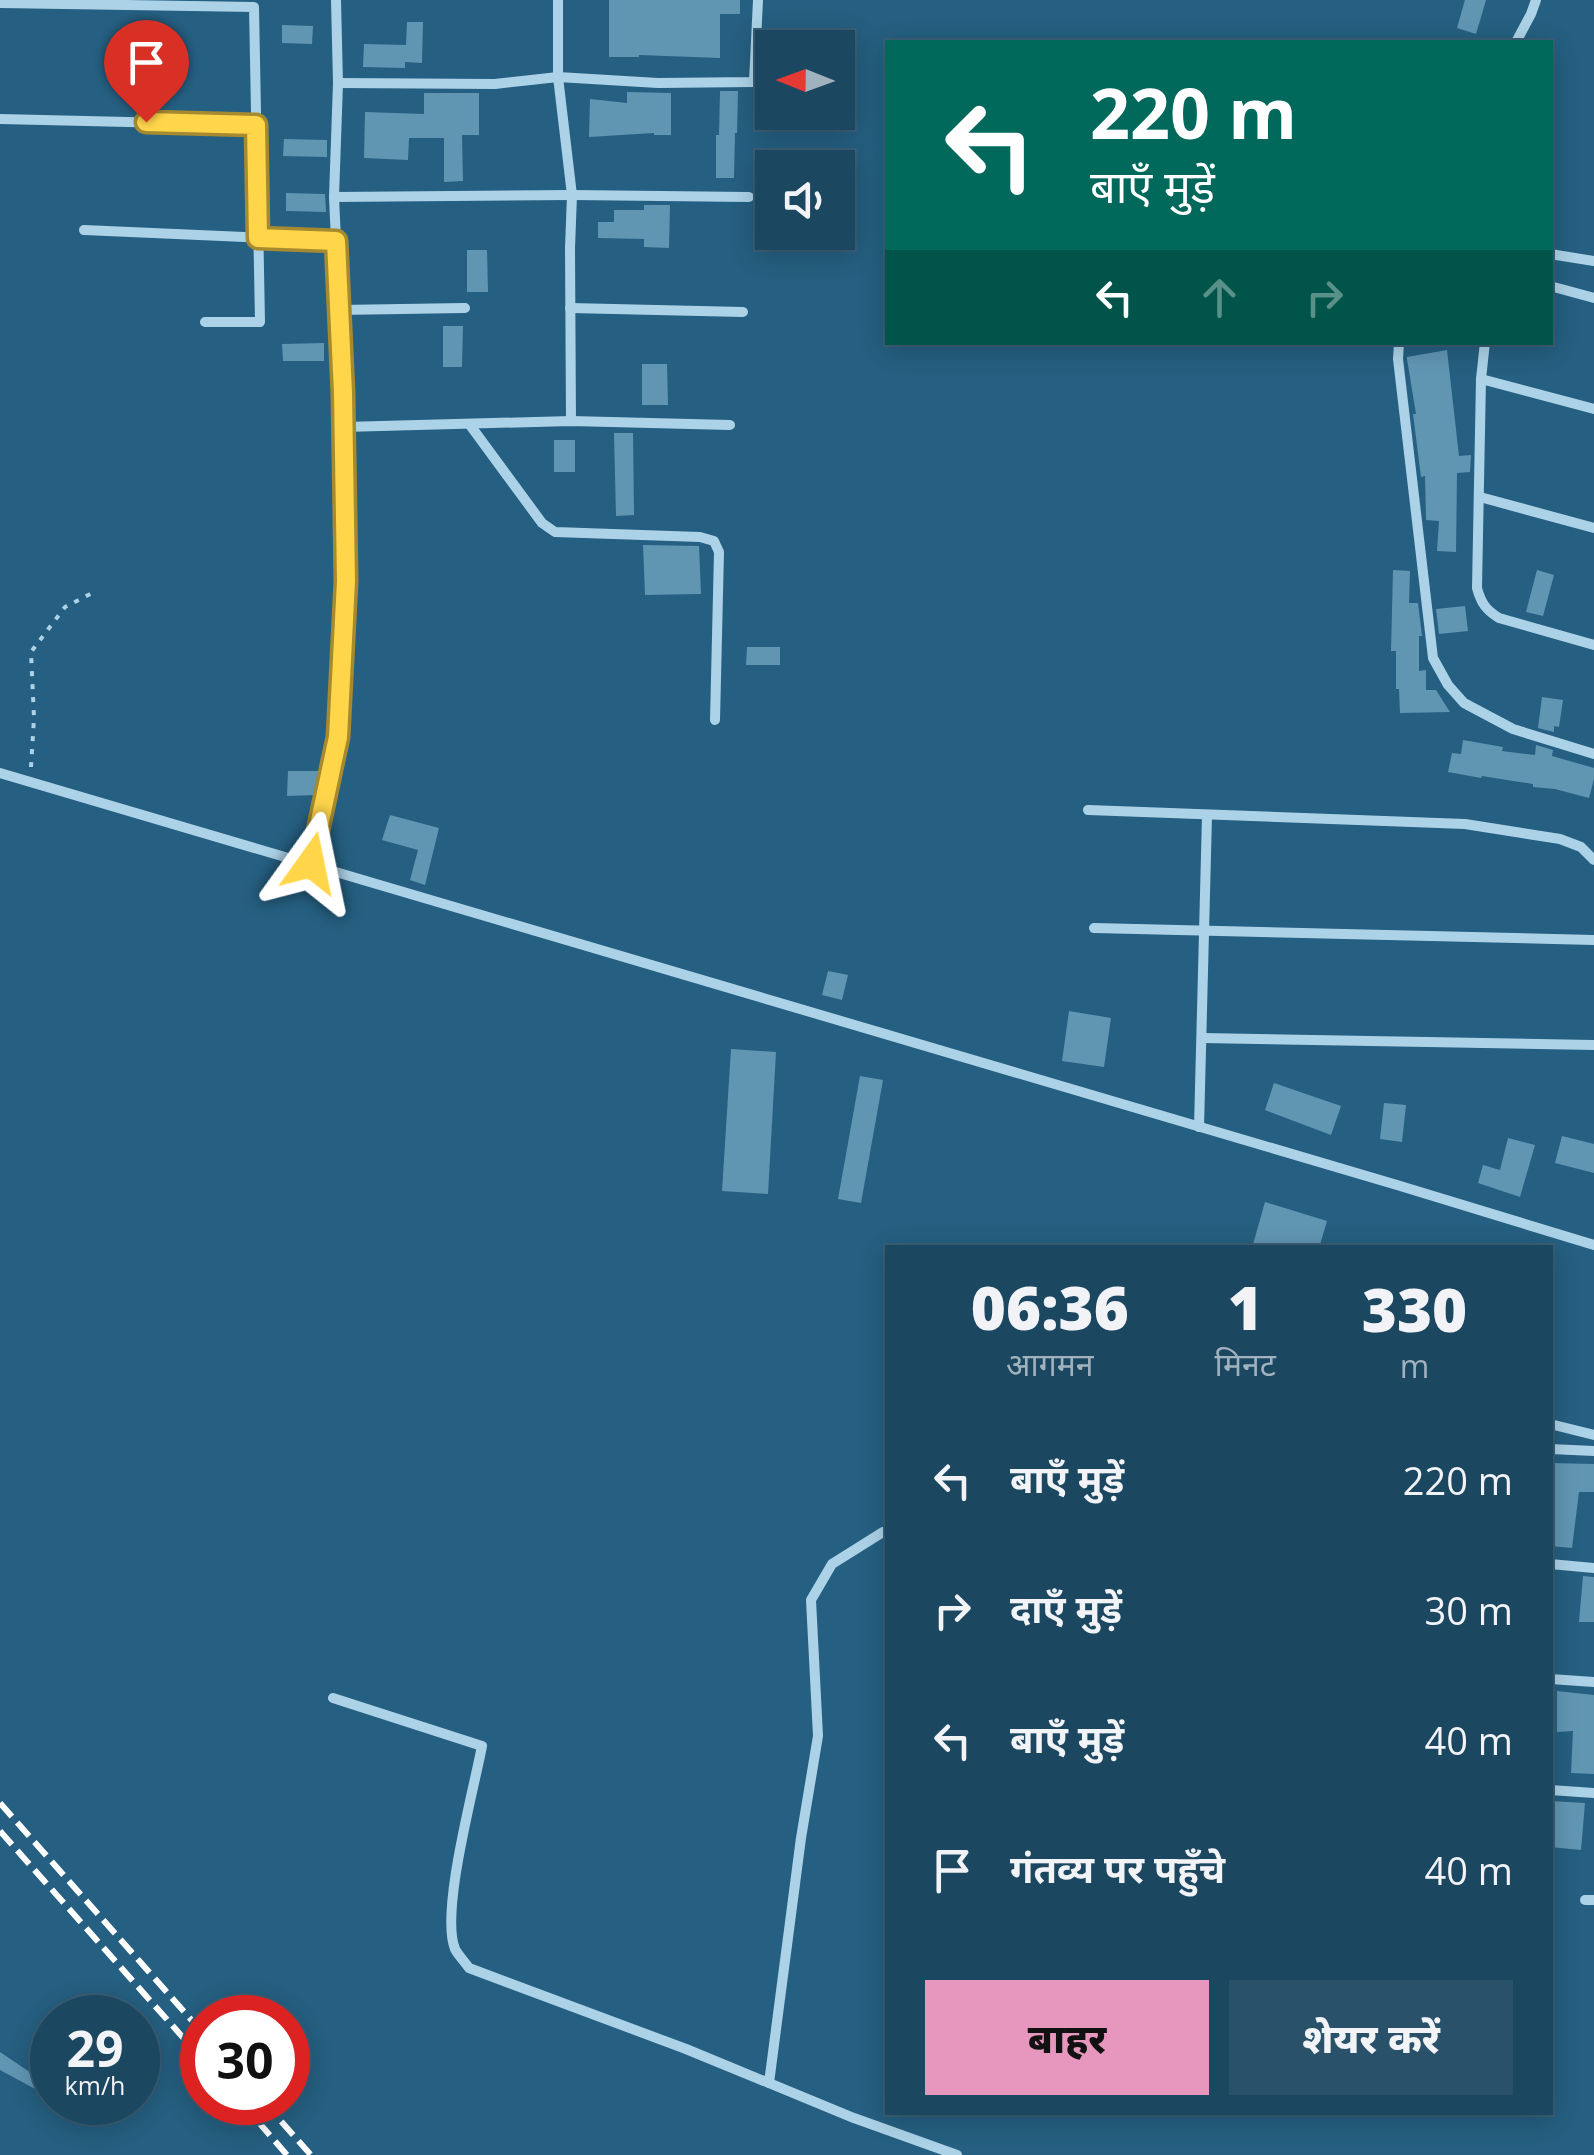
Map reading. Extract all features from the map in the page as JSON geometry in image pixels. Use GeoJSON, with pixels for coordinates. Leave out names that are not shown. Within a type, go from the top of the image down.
{"type":"FeatureCollection","features":[{"type":"Feature","properties":{"kind":"street"},"geometry":{"type":"LineString","coordinates":[[311,863],[338,737],[346,581],[334,198],[336,0]]}},
{"type":"Feature","properties":{"kind":"street"},"geometry":{"type":"LineString","coordinates":[[558,0],[558,77],[572,195],[572,421]]}},
{"type":"Feature","properties":{"kind":"street"},"geometry":{"type":"LineString","coordinates":[[338,83],[495,84],[558,77],[658,83],[754,82],[758,0]]}},
{"type":"Feature","properties":{"kind":"street"},"geometry":{"type":"LineString","coordinates":[[1517,40],[1536,0]]}},
{"type":"Feature","properties":{"kind":"street"},"geometry":{"type":"LineString","coordinates":[[0,3],[254,8],[260,322],[205,322]]}},
{"type":"Feature","properties":{"kind":"street"},"geometry":{"type":"LineString","coordinates":[[0,119],[256,125]]}},
{"type":"Feature","properties":{"kind":"street"},"geometry":{"type":"LineString","coordinates":[[334,198],[749,197]]}},
{"type":"Feature","properties":{"kind":"street"},"geometry":{"type":"LineString","coordinates":[[84,230],[336,241]]}},
{"type":"Feature","properties":{"kind":"street"},"geometry":{"type":"LineString","coordinates":[[1553,254],[1594,261]]}},
{"type":"Feature","properties":{"kind":"street"},"geometry":{"type":"LineString","coordinates":[[1553,287],[1594,298]]}},
{"type":"Feature","properties":{"kind":"street"},"geometry":{"type":"LineString","coordinates":[[339,310],[465,308]]}},
{"type":"Feature","properties":{"kind":"street"},"geometry":{"type":"LineString","coordinates":[[570,308],[743,312]]}},
{"type":"Feature","properties":{"kind":"street"},"geometry":{"type":"LineString","coordinates":[[1398,345],[1433,658],[1448,686],[1464,703],[1513,729],[1594,754]]}},
{"type":"Feature","properties":{"kind":"street"},"geometry":{"type":"LineString","coordinates":[[1486,345],[1480,380],[1477,588],[1481,602],[1498,618],[1594,645]]}},
{"type":"Feature","properties":{"kind":"street"},"geometry":{"type":"LineString","coordinates":[[1480,380],[1594,409]]}},
{"type":"Feature","properties":{"kind":"street"},"geometry":{"type":"LineString","coordinates":[[344,426],[572,421],[730,425]]}},
{"type":"Feature","properties":{"kind":"street"},"geometry":{"type":"LineString","coordinates":[[470,425],[542,524],[554,532],[714,540],[719,552],[715,720]]}},
{"type":"Feature","properties":{"kind":"street"},"geometry":{"type":"LineString","coordinates":[[1480,498],[1594,528]]}},
{"type":"Feature","properties":{"kind":"street"},"geometry":{"type":"LineString","coordinates":[[0,772],[1594,1245]]}},
{"type":"Feature","properties":{"kind":"street"},"geometry":{"type":"LineString","coordinates":[[1088,810],[1464,824],[1560,839],[1581,847],[1594,860]]}},
{"type":"Feature","properties":{"kind":"street"},"geometry":{"type":"LineString","coordinates":[[1200,1127],[1207,816]]}},
{"type":"Feature","properties":{"kind":"street"},"geometry":{"type":"LineString","coordinates":[[1094,928],[1594,940]]}},
{"type":"Feature","properties":{"kind":"street"},"geometry":{"type":"LineString","coordinates":[[1202,1038],[1594,1046]]}},
{"type":"Feature","properties":{"kind":"street"},"geometry":{"type":"LineString","coordinates":[[1553,1425],[1594,1434]]}},
{"type":"Feature","properties":{"kind":"street"},"geometry":{"type":"LineString","coordinates":[[1553,1449],[1594,1451]]}},
{"type":"Feature","properties":{"kind":"street"},"geometry":{"type":"LineString","coordinates":[[769,2083],[818,1736],[811,1600],[832,1564],[883,1532]]}},
{"type":"Feature","properties":{"kind":"street"},"geometry":{"type":"LineString","coordinates":[[1553,1564],[1594,1568]]}},
{"type":"Feature","properties":{"kind":"street"},"geometry":{"type":"LineString","coordinates":[[1553,1678],[1594,1682]]}},
{"type":"Feature","properties":{"kind":"street"},"geometry":{"type":"LineString","coordinates":[[334,1698],[482,1746],[452,1892],[455,1949],[469,1968],[957,2155]]}},
{"type":"Feature","properties":{"kind":"street"},"geometry":{"type":"LineString","coordinates":[[1553,1790],[1594,1793]]}},
{"type":"Feature","properties":{"kind":"path"},"geometry":{"type":"LineString","coordinates":[[30,781],[34,718],[30,652],[65,608],[96,591]]}},
{"type":"Feature","properties":{"kind":"building"},"geometry":{"type":"Polygon","coordinates":[[[609,0],[740,0],[740,14],[720,14],[720,58],[609,57],[609,0]]]}},
{"type":"Feature","properties":{"kind":"building"},"geometry":{"type":"Polygon","coordinates":[[[1465,0],[1486,0],[1476,34],[1457,28],[1465,0]]]}},
{"type":"Feature","properties":{"kind":"building"},"geometry":{"type":"Polygon","coordinates":[[[407,22],[423,22],[422,63],[405,62],[405,68],[363,67],[364,44],[406,45],[407,22]]]}},
{"type":"Feature","properties":{"kind":"building"},"geometry":{"type":"Polygon","coordinates":[[[282,25],[313,26],[312,44],[282,43],[282,25]]]}},
{"type":"Feature","properties":{"kind":"building"},"geometry":{"type":"Polygon","coordinates":[[[720,91],[738,91],[734,178],[716,178],[720,91]]]}},
{"type":"Feature","properties":{"kind":"building"},"geometry":{"type":"Polygon","coordinates":[[[627,92],[671,93],[671,135],[589,137],[590,99],[627,103],[627,92]]]}},
{"type":"Feature","properties":{"kind":"building"},"geometry":{"type":"Polygon","coordinates":[[[424,93],[479,93],[479,135],[462,135],[463,181],[444,182],[444,138],[409,138],[408,160],[364,158],[365,112],[424,114],[424,93]]]}},
{"type":"Feature","properties":{"kind":"building"},"geometry":{"type":"Polygon","coordinates":[[[284,139],[327,140],[327,157],[283,156],[284,139]]]}},
{"type":"Feature","properties":{"kind":"building"},"geometry":{"type":"Polygon","coordinates":[[[286,193],[325,194],[326,212],[286,211],[286,193]]]}},
{"type":"Feature","properties":{"kind":"building"},"geometry":{"type":"Polygon","coordinates":[[[644,205],[670,205],[669,248],[644,247],[644,239],[598,238],[598,222],[614,222],[614,210],[644,210],[644,205]]]}},
{"type":"Feature","properties":{"kind":"building"},"geometry":{"type":"Polygon","coordinates":[[[467,250],[487,250],[488,292],[467,292],[467,250]]]}},
{"type":"Feature","properties":{"kind":"building"},"geometry":{"type":"Polygon","coordinates":[[[443,326],[463,326],[462,367],[443,367],[443,326]]]}},
{"type":"Feature","properties":{"kind":"building"},"geometry":{"type":"Polygon","coordinates":[[[324,343],[324,361],[283,361],[282,344],[324,343]]]}},
{"type":"Feature","properties":{"kind":"building"},"geometry":{"type":"Polygon","coordinates":[[[1447,350],[1459,456],[1471,455],[1470,472],[1457,473],[1456,552],[1437,551],[1439,521],[1426,520],[1425,476],[1421,477],[1407,359],[1447,350]]]}},
{"type":"Feature","properties":{"kind":"building"},"geometry":{"type":"Polygon","coordinates":[[[642,364],[667,364],[668,405],[642,405],[642,364]]]}},
{"type":"Feature","properties":{"kind":"building"},"geometry":{"type":"Polygon","coordinates":[[[614,433],[633,433],[634,515],[616,516],[614,433]]]}},
{"type":"Feature","properties":{"kind":"building"},"geometry":{"type":"Polygon","coordinates":[[[554,440],[575,440],[575,472],[554,472],[554,440]]]}},
{"type":"Feature","properties":{"kind":"building"},"geometry":{"type":"Polygon","coordinates":[[[643,545],[699,546],[701,594],[645,595],[643,545]]]}},
{"type":"Feature","properties":{"kind":"building"},"geometry":{"type":"Polygon","coordinates":[[[1393,570],[1410,571],[1409,603],[1418,603],[1422,636],[1419,671],[1426,670],[1426,690],[1436,690],[1450,712],[1400,713],[1396,651],[1391,651],[1393,570]]]}},
{"type":"Feature","properties":{"kind":"building"},"geometry":{"type":"Polygon","coordinates":[[[1537,570],[1554,575],[1543,616],[1526,612],[1537,570]]]}},
{"type":"Feature","properties":{"kind":"building"},"geometry":{"type":"Polygon","coordinates":[[[1465,606],[1468,631],[1439,634],[1436,609],[1465,606]]]}},
{"type":"Feature","properties":{"kind":"building"},"geometry":{"type":"Polygon","coordinates":[[[747,647],[780,647],[780,665],[746,665],[747,647]]]}},
{"type":"Feature","properties":{"kind":"building"},"geometry":{"type":"Polygon","coordinates":[[[1542,697],[1563,700],[1559,727],[1554,726],[1554,732],[1538,728],[1542,697]]]}},
{"type":"Feature","properties":{"kind":"building"},"geometry":{"type":"Polygon","coordinates":[[[1463,740],[1535,755],[1536,745],[1553,750],[1552,756],[1594,768],[1589,798],[1533,784],[1448,772],[1452,753],[1461,754],[1463,740]]]}},
{"type":"Feature","properties":{"kind":"building"},"geometry":{"type":"Polygon","coordinates":[[[288,771],[319,771],[317,795],[287,796],[288,771]]]}},
{"type":"Feature","properties":{"kind":"building"},"geometry":{"type":"Polygon","coordinates":[[[390,815],[439,828],[425,885],[410,880],[418,850],[382,840],[390,815]]]}},
{"type":"Feature","properties":{"kind":"building"},"geometry":{"type":"Polygon","coordinates":[[[828,971],[848,975],[842,1000],[822,995],[828,971]]]}},
{"type":"Feature","properties":{"kind":"building"},"geometry":{"type":"Polygon","coordinates":[[[1069,1011],[1111,1018],[1104,1067],[1062,1061],[1069,1011]]]}},
{"type":"Feature","properties":{"kind":"building"},"geometry":{"type":"Polygon","coordinates":[[[731,1049],[776,1052],[768,1194],[722,1191],[731,1049]]]}},
{"type":"Feature","properties":{"kind":"building"},"geometry":{"type":"Polygon","coordinates":[[[860,1076],[883,1080],[861,1203],[838,1199],[860,1076]]]}},
{"type":"Feature","properties":{"kind":"building"},"geometry":{"type":"Polygon","coordinates":[[[1274,1083],[1341,1106],[1331,1135],[1265,1110],[1274,1083]]]}},
{"type":"Feature","properties":{"kind":"building"},"geometry":{"type":"Polygon","coordinates":[[[1384,1103],[1406,1105],[1402,1142],[1380,1139],[1384,1103]]]}},
{"type":"Feature","properties":{"kind":"building"},"geometry":{"type":"Polygon","coordinates":[[[1562,1136],[1594,1144],[1594,1173],[1555,1163],[1562,1136]]]}},
{"type":"Feature","properties":{"kind":"building"},"geometry":{"type":"Polygon","coordinates":[[[1508,1138],[1535,1145],[1520,1197],[1478,1183],[1483,1165],[1500,1170],[1508,1138]]]}},
{"type":"Feature","properties":{"kind":"building"},"geometry":{"type":"Polygon","coordinates":[[[1265,1202],[1327,1221],[1320,1245],[1253,1245],[1265,1202]]]}},
{"type":"Feature","properties":{"kind":"building"},"geometry":{"type":"Polygon","coordinates":[[[1553,1463],[1594,1464],[1594,1492],[1579,1492],[1572,1548],[1553,1546],[1553,1463]]]}},
{"type":"Feature","properties":{"kind":"building"},"geometry":{"type":"Polygon","coordinates":[[[1583,1576],[1594,1577],[1594,1622],[1579,1622],[1583,1576]]]}},
{"type":"Feature","properties":{"kind":"building"},"geometry":{"type":"Polygon","coordinates":[[[1557,1691],[1594,1695],[1594,1774],[1571,1773],[1573,1731],[1557,1732],[1557,1691]]]}},
{"type":"Feature","properties":{"kind":"building"},"geometry":{"type":"Polygon","coordinates":[[[1553,1801],[1585,1803],[1581,1850],[1553,1847],[1553,1801]]]}},
{"type":"Feature","properties":{"kind":"building"},"geometry":{"type":"Polygon","coordinates":[[[0,2052],[30,2072],[30,2086],[0,2070],[0,2052]]]}},
{"type":"Feature","properties":{"kind":"railway"},"geometry":{"type":"LineString","coordinates":[[0,1803],[180,2007]]}},
{"type":"Feature","properties":{"kind":"railway"},"geometry":{"type":"LineString","coordinates":[[0,1831],[180,2034]]}},
{"type":"Feature","properties":{"kind":"railway"},"geometry":{"type":"LineString","coordinates":[[261,2125],[287,2155]]}},
{"type":"Feature","properties":{"kind":"railway"},"geometry":{"type":"LineString","coordinates":[[284,2125],[311,2155]]}},
{"type":"Feature","properties":{"kind":"route"},"geometry":{"type":"LineString","coordinates":[[146,122],[256,125],[258,238],[336,241],[346,581],[338,737],[311,863]]}}]}
